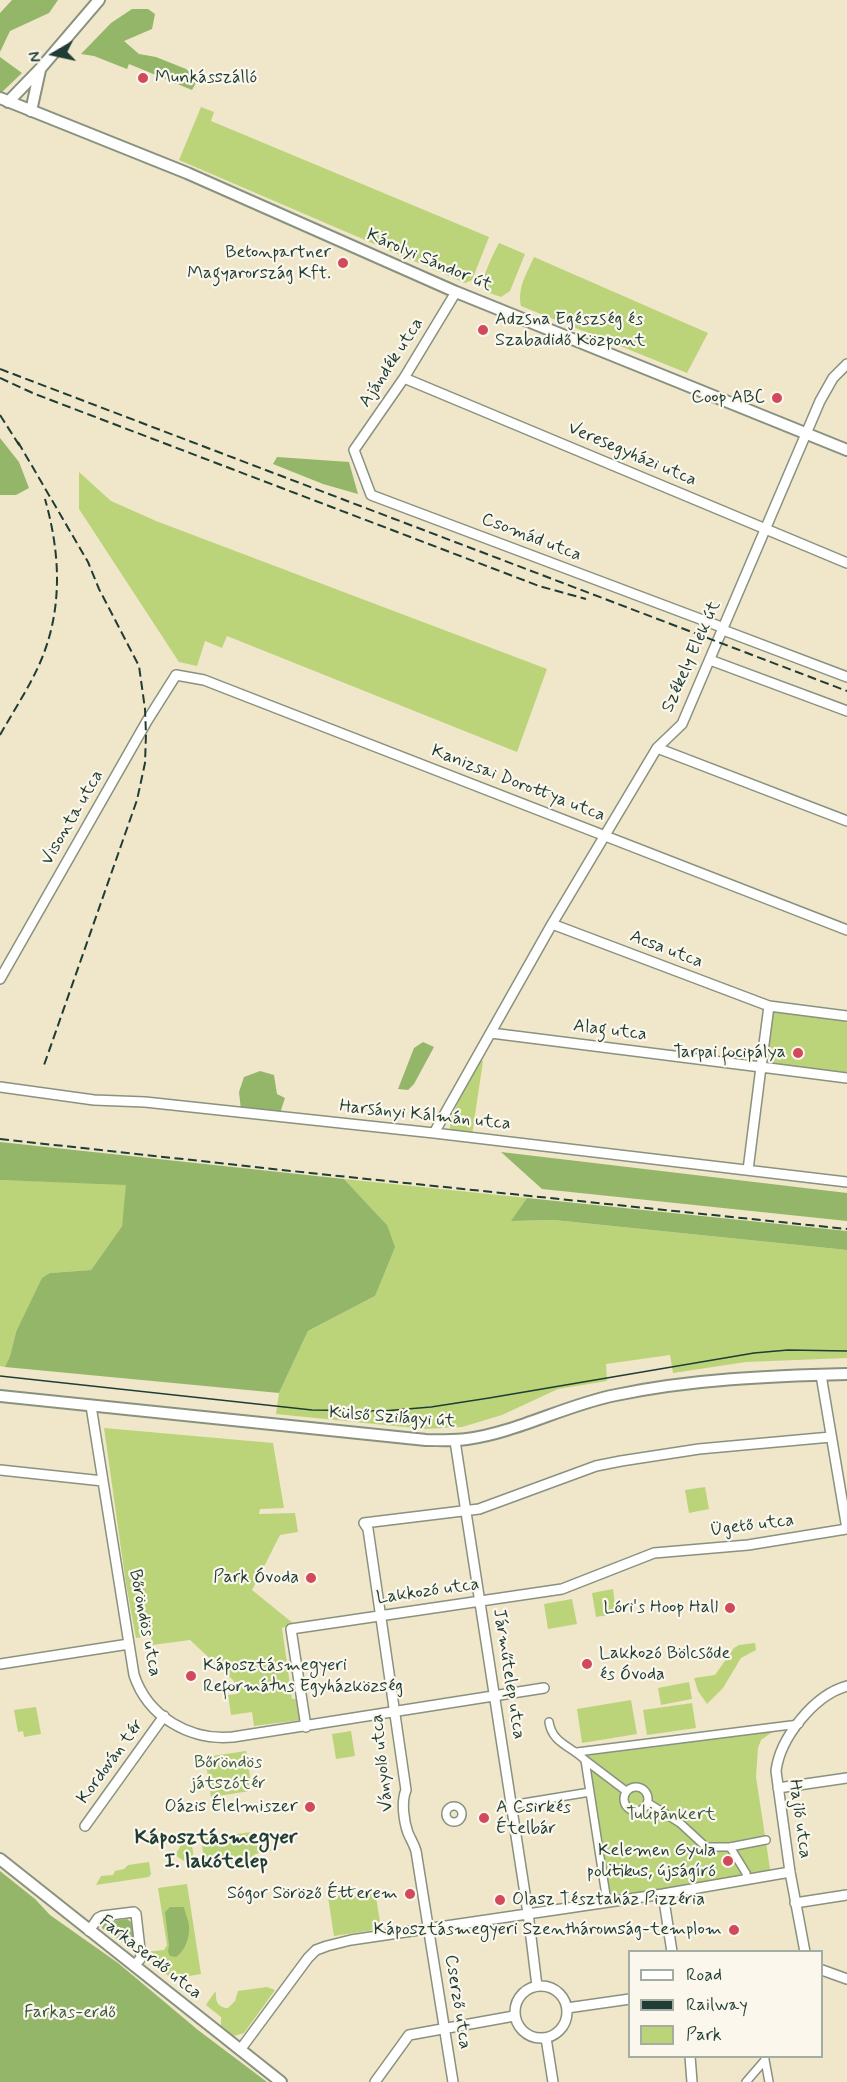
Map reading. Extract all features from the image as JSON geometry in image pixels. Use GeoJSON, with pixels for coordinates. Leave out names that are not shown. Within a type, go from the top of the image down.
{"type":"FeatureCollection","features":[{"type":"Feature","properties":{"kind":"street"},"geometry":{"type":"LineString","coordinates":[[4,100],[40,69],[99,0]]}},
{"type":"Feature","properties":{"kind":"street"},"geometry":{"type":"LineString","coordinates":[[31,111],[40,69]]}},
{"type":"Feature","properties":{"kind":"street","name":"Károlyi Sándor út"},"geometry":{"type":"LineString","coordinates":[[4,100],[187,173],[456,292],[847,450]]}},
{"type":"Feature","properties":{"kind":"street","name":"Ajándék utca"},"geometry":{"type":"LineString","coordinates":[[354,450],[404,378],[456,292]]}},
{"type":"Feature","properties":{"kind":"street","name":"Székely Elek út"},"geometry":{"type":"LineString","coordinates":[[434,1133],[552,924],[657,748],[682,724],[805,434],[829,385],[847,364]]}},
{"type":"Feature","properties":{"kind":"street","name":"Veresegyházi utca"},"geometry":{"type":"LineString","coordinates":[[404,378],[847,563]]}},
{"type":"Feature","properties":{"kind":"street","name":"Csomád utca"},"geometry":{"type":"LineString","coordinates":[[354,450],[371,495],[847,677]]}},
{"type":"Feature","properties":{"kind":"street"},"geometry":{"type":"LineString","coordinates":[[710,660],[847,711]]}},
{"type":"Feature","properties":{"kind":"street","name":"Kanizsai Dorottya utca"},"geometry":{"type":"LineString","coordinates":[[176,675],[204,680],[847,930]]}},
{"type":"Feature","properties":{"kind":"street","name":"Visonta utca"},"geometry":{"type":"LineString","coordinates":[[0,979],[146,723],[176,675]]}},
{"type":"Feature","properties":{"kind":"street"},"geometry":{"type":"LineString","coordinates":[[657,748],[847,821]]}},
{"type":"Feature","properties":{"kind":"street","name":"Acsa utca"},"geometry":{"type":"LineString","coordinates":[[552,924],[769,1006],[847,1016]]}},
{"type":"Feature","properties":{"kind":"street"},"geometry":{"type":"LineString","coordinates":[[748,1170],[769,1006]]}},
{"type":"Feature","properties":{"kind":"street","name":"Alag utca"},"geometry":{"type":"LineString","coordinates":[[491,1033],[847,1078]]}},
{"type":"Feature","properties":{"kind":"street","name":"Harsányi Kálmán utca"},"geometry":{"type":"LineString","coordinates":[[0,1087],[94,1100],[146,1102],[434,1133],[847,1182]]}},
{"type":"Feature","properties":{"kind":"street","name":"Külső Szilágyi út"},"geometry":{"type":"LineString","coordinates":[[0,1395],[426,1440],[455,1441],[488,1435],[570,1407],[674,1384],[734,1378],[847,1374]]}},
{"type":"Feature","properties":{"kind":"street"},"geometry":{"type":"LineString","coordinates":[[821,1375],[847,1529]]}},
{"type":"Feature","properties":{"kind":"street","name":"Bőröndös utca"},"geometry":{"type":"LineString","coordinates":[[91,1406],[129,1644],[138,1685],[149,1704],[187,1731],[208,1738],[259,1733],[544,1689]]}},
{"type":"Feature","properties":{"kind":"street"},"geometry":{"type":"LineString","coordinates":[[466,1511],[479,1509],[597,1466],[621,1461],[699,1449],[831,1437]]}},
{"type":"Feature","properties":{"kind":"street","name":"Járműtelep utca"},"geometry":{"type":"LineString","coordinates":[[455,1441],[528,1913],[537,1986]]}},
{"type":"Feature","properties":{"kind":"street"},"geometry":{"type":"LineString","coordinates":[[0,1470],[103,1481]]}},
{"type":"Feature","properties":{"kind":"street","name":"Ványoló utca"},"geometry":{"type":"LineString","coordinates":[[428,1928],[414,1844],[407,1832],[402,1798],[406,1790],[368,1529],[364,1523],[466,1511]]}},
{"type":"Feature","properties":{"kind":"street","name":"Ügető utca"},"geometry":{"type":"LineString","coordinates":[[661,1551],[748,1545],[847,1529]]}},
{"type":"Feature","properties":{"kind":"street","name":"Lakkozó utca"},"geometry":{"type":"LineString","coordinates":[[306,1727],[291,1629],[562,1589],[661,1551]]}},
{"type":"Feature","properties":{"kind":"street"},"geometry":{"type":"LineString","coordinates":[[0,1664],[129,1644]]}},
{"type":"Feature","properties":{"kind":"street","name":"Hajló utca"},"geometry":{"type":"LineString","coordinates":[[805,1950],[790,1872],[776,1771],[777,1761],[783,1746],[810,1707],[828,1693],[847,1686]]}},
{"type":"Feature","properties":{"kind":"street","name":"Kordován tér"},"geometry":{"type":"LineString","coordinates":[[85,1826],[164,1716]]}},
{"type":"Feature","properties":{"kind":"street"},"geometry":{"type":"LineString","coordinates":[[549,1722],[550,1732],[555,1738],[577,1752],[626,1791]]}},
{"type":"Feature","properties":{"kind":"street"},"geometry":{"type":"LineString","coordinates":[[577,1752],[799,1724]]}},
{"type":"Feature","properties":{"kind":"street"},"geometry":{"type":"LineString","coordinates":[[585,1760],[607,1902]]}},
{"type":"Feature","properties":{"kind":"street"},"geometry":{"type":"LineString","coordinates":[[778,1788],[847,1778]]}},
{"type":"Feature","properties":{"kind":"street"},"geometry":{"type":"LineString","coordinates":[[633,1787],[642,1788],[648,1794],[648,1803],[643,1810],[631,1811],[624,1805],[626,1791],[633,1787]]}},
{"type":"Feature","properties":{"kind":"street"},"geometry":{"type":"LineString","coordinates":[[511,1804],[590,1792]]}},
{"type":"Feature","properties":{"kind":"street"},"geometry":{"type":"LineString","coordinates":[[648,1803],[680,1823],[706,1847],[730,1847],[766,1840]]}},
{"type":"Feature","properties":{"kind":"street"},"geometry":{"type":"LineString","coordinates":[[730,1847],[746,1873],[747,1879]]}},
{"type":"Feature","properties":{"kind":"street","name":"Farkaserdő utca"},"geometry":{"type":"LineString","coordinates":[[0,1858],[281,2082]]}},
{"type":"Feature","properties":{"kind":"street"},"geometry":{"type":"LineString","coordinates":[[240,2050],[316,1950],[337,1943],[663,1894],[790,1872]]}},
{"type":"Feature","properties":{"kind":"street"},"geometry":{"type":"LineString","coordinates":[[663,1894],[672,1950]]}},
{"type":"Feature","properties":{"kind":"street"},"geometry":{"type":"LineString","coordinates":[[795,1903],[847,1894]]}},
{"type":"Feature","properties":{"kind":"street"},"geometry":{"type":"LineString","coordinates":[[89,1931],[102,1916],[134,1912],[141,1958],[134,1966]]}},
{"type":"Feature","properties":{"kind":"street","name":"Cserző utca"},"geometry":{"type":"LineString","coordinates":[[428,1928],[453,2082]]}},
{"type":"Feature","properties":{"kind":"street"},"geometry":{"type":"LineString","coordinates":[[823,1970],[847,1979]]}},
{"type":"Feature","properties":{"kind":"street"},"geometry":{"type":"LineString","coordinates":[[537,1986],[553,1988],[560,1993],[567,2008],[565,2024],[554,2035],[546,2038],[537,2038],[522,2031],[514,2016],[514,2008],[522,1993],[537,1986]]}},
{"type":"Feature","properties":{"kind":"street"},"geometry":{"type":"LineString","coordinates":[[567,2008],[628,1999]]}},
{"type":"Feature","properties":{"kind":"street"},"geometry":{"type":"LineString","coordinates":[[375,2082],[409,2035],[514,2016]]}},
{"type":"Feature","properties":{"kind":"street"},"geometry":{"type":"LineString","coordinates":[[546,2038],[553,2082]]}},
{"type":"Feature","properties":{"kind":"street"},"geometry":{"type":"LineString","coordinates":[[690,2058],[692,2082]]}},
{"type":"Feature","properties":{"kind":"street"},"geometry":{"type":"LineString","coordinates":[[746,2082],[765,2058]]}},
{"type":"Feature","properties":{"kind":"street"},"geometry":{"type":"LineString","coordinates":[[765,2058],[769,2082]]}},
{"type":"Feature","properties":{"kind":"green space"},"geometry":{"type":"Polygon","coordinates":[[[12,0],[58,0],[49,13],[10,31],[0,52],[0,13],[12,0]]]}},
{"type":"Feature","properties":{"kind":"green space"},"geometry":{"type":"Polygon","coordinates":[[[132,9],[148,9],[155,14],[152,29],[124,41],[139,54],[156,57],[186,69],[198,79],[192,90],[129,64],[127,69],[94,56],[81,54],[111,23],[132,9]]]}},
{"type":"Feature","properties":{"kind":"green space"},"geometry":{"type":"Polygon","coordinates":[[[0,57],[22,73],[1,93],[0,92],[0,57]]]}},
{"type":"Feature","properties":{"kind":"green space"},"geometry":{"type":"Polygon","coordinates":[[[201,107],[214,112],[211,121],[489,237],[472,280],[465,283],[179,160],[201,107]]]}},
{"type":"Feature","properties":{"kind":"green space"},"geometry":{"type":"Polygon","coordinates":[[[499,243],[525,254],[510,291],[501,297],[487,292],[483,285],[488,266],[499,243]]]}},
{"type":"Feature","properties":{"kind":"green space"},"geometry":{"type":"Polygon","coordinates":[[[534,257],[708,333],[687,373],[521,306],[520,293],[534,257]]]}},
{"type":"Feature","properties":{"kind":"green space"},"geometry":{"type":"Polygon","coordinates":[[[0,438],[19,462],[29,488],[16,495],[0,495],[0,438]]]}},
{"type":"Feature","properties":{"kind":"green space"},"geometry":{"type":"Polygon","coordinates":[[[277,457],[349,462],[358,494],[323,484],[273,464],[277,457]]]}},
{"type":"Feature","properties":{"kind":"green space"},"geometry":{"type":"Polygon","coordinates":[[[79,472],[111,501],[156,521],[547,669],[517,752],[227,636],[222,648],[205,641],[197,666],[179,662],[79,509],[79,472]]]}},
{"type":"Feature","properties":{"kind":"green space"},"geometry":{"type":"Polygon","coordinates":[[[770,1011],[847,1019],[847,1074],[764,1065],[770,1011]]]}},
{"type":"Feature","properties":{"kind":"green space"},"geometry":{"type":"Polygon","coordinates":[[[423,1042],[434,1047],[414,1084],[408,1090],[398,1089],[414,1048],[423,1042]]]}},
{"type":"Feature","properties":{"kind":"green space"},"geometry":{"type":"Polygon","coordinates":[[[478,1060],[483,1061],[472,1135],[453,1133],[450,1120],[478,1060]]]}},
{"type":"Feature","properties":{"kind":"green space"},"geometry":{"type":"Polygon","coordinates":[[[260,1071],[274,1075],[277,1094],[285,1098],[280,1113],[241,1110],[239,1092],[244,1077],[260,1071]]]}},
{"type":"Feature","properties":{"kind":"green space"},"geometry":{"type":"Polygon","coordinates":[[[0,1142],[344,1179],[387,1225],[395,1247],[375,1296],[308,1331],[279,1393],[5,1367],[16,1332],[42,1278],[50,1273],[91,1270],[122,1226],[126,1185],[0,1180],[0,1142]]]}},
{"type":"Feature","properties":{"kind":"green space"},"geometry":{"type":"Polygon","coordinates":[[[501,1152],[847,1193],[847,1221],[542,1189],[501,1152]]]}},
{"type":"Feature","properties":{"kind":"green space"},"geometry":{"type":"Polygon","coordinates":[[[344,1179],[527,1198],[512,1221],[554,1220],[847,1250],[847,1358],[746,1362],[673,1373],[670,1355],[606,1364],[607,1381],[558,1389],[502,1415],[462,1427],[424,1429],[276,1414],[279,1393],[308,1331],[375,1296],[387,1225],[344,1179]]]}},
{"type":"Feature","properties":{"kind":"green space"},"geometry":{"type":"Polygon","coordinates":[[[0,1180],[127,1184],[122,1226],[91,1270],[50,1273],[16,1332],[5,1367],[0,1366],[0,1180]]]}},
{"type":"Feature","properties":{"kind":"green space"},"geometry":{"type":"Polygon","coordinates":[[[527,1198],[847,1231],[847,1250],[554,1220],[511,1221],[527,1198]]]}},
{"type":"Feature","properties":{"kind":"green space"},"geometry":{"type":"Polygon","coordinates":[[[104,1428],[273,1443],[284,1508],[260,1509],[259,1514],[295,1513],[298,1532],[280,1535],[252,1590],[294,1624],[282,1628],[292,1699],[298,1699],[301,1720],[254,1726],[252,1712],[231,1715],[228,1695],[237,1694],[236,1685],[190,1640],[152,1645],[151,1636],[136,1638],[104,1428]]]}},
{"type":"Feature","properties":{"kind":"green space"},"geometry":{"type":"Polygon","coordinates":[[[705,1487],[709,1509],[689,1513],[685,1490],[705,1487]]]}},
{"type":"Feature","properties":{"kind":"green space"},"geometry":{"type":"Polygon","coordinates":[[[613,1589],[616,1614],[596,1617],[592,1593],[613,1589]]]}},
{"type":"Feature","properties":{"kind":"green space"},"geometry":{"type":"Polygon","coordinates":[[[572,1599],[577,1624],[548,1629],[544,1604],[572,1599]]]}},
{"type":"Feature","properties":{"kind":"green space"},"geometry":{"type":"Polygon","coordinates":[[[755,1643],[756,1650],[741,1658],[723,1688],[707,1704],[698,1691],[694,1678],[715,1675],[734,1648],[755,1643]]]}},
{"type":"Feature","properties":{"kind":"green space"},"geometry":{"type":"Polygon","coordinates":[[[689,1682],[692,1699],[661,1705],[658,1688],[689,1682]]]}},
{"type":"Feature","properties":{"kind":"green space"},"geometry":{"type":"Polygon","coordinates":[[[631,1700],[637,1734],[582,1743],[577,1709],[631,1700]]]}},
{"type":"Feature","properties":{"kind":"green space"},"geometry":{"type":"Polygon","coordinates":[[[692,1703],[696,1728],[647,1735],[643,1710],[692,1703]]]}},
{"type":"Feature","properties":{"kind":"green space"},"geometry":{"type":"Polygon","coordinates":[[[36,1707],[41,1734],[24,1737],[23,1731],[18,1732],[14,1710],[36,1707]]]}},
{"type":"Feature","properties":{"kind":"green space","name":"Tulipánkert"},"geometry":{"type":"Polygon","coordinates":[[[781,1726],[761,1740],[758,1748],[756,1777],[771,1875],[607,1902],[585,1760],[577,1752],[781,1726]]]}},
{"type":"Feature","properties":{"kind":"green space"},"geometry":{"type":"Polygon","coordinates":[[[351,1731],[355,1756],[336,1759],[332,1734],[351,1731]]]}},
{"type":"Feature","properties":{"kind":"green space","name":"Bőröndös játszótér"},"geometry":{"type":"Polygon","coordinates":[[[246,1751],[252,1789],[211,1797],[205,1757],[246,1751]]]}},
{"type":"Feature","properties":{"kind":"green space"},"geometry":{"type":"Polygon","coordinates":[[[188,1832],[194,1859],[190,1865],[175,1855],[180,1847],[178,1834],[188,1832]]]}},
{"type":"Feature","properties":{"kind":"green space"},"geometry":{"type":"Polygon","coordinates":[[[251,1832],[252,1840],[269,1837],[271,1851],[255,1854],[255,1859],[205,1866],[201,1839],[251,1832]]]}},
{"type":"Feature","properties":{"kind":"green space"},"geometry":{"type":"Polygon","coordinates":[[[149,1862],[151,1874],[149,1877],[96,1885],[101,1876],[113,1875],[115,1871],[124,1869],[128,1865],[149,1862]]]}},
{"type":"Feature","properties":{"kind":"green space","name":"Farkas-erdő"},"geometry":{"type":"Polygon","coordinates":[[[0,1871],[35,1899],[50,1915],[118,1963],[198,2030],[267,2082],[0,2082],[0,1871]]]}},
{"type":"Feature","properties":{"kind":"green space"},"geometry":{"type":"Polygon","coordinates":[[[187,1884],[201,1974],[172,1979],[146,1957],[145,1952],[164,1950],[167,1945],[158,1888],[187,1884]]]}},
{"type":"Feature","properties":{"kind":"green space"},"geometry":{"type":"Polygon","coordinates":[[[375,1890],[381,1929],[334,1936],[328,1897],[375,1890]]]}},
{"type":"Feature","properties":{"kind":"green space"},"geometry":{"type":"Polygon","coordinates":[[[170,1907],[184,1907],[189,1924],[186,1944],[176,1957],[170,1956],[168,1952],[165,1912],[170,1907]]]}},
{"type":"Feature","properties":{"kind":"green space"},"geometry":{"type":"Polygon","coordinates":[[[127,1919],[131,1922],[135,1945],[130,1947],[102,1928],[103,1922],[127,1919]]]}},
{"type":"Feature","properties":{"kind":"green space"},"geometry":{"type":"Polygon","coordinates":[[[267,1987],[275,1990],[244,2033],[234,2036],[221,2026],[221,2017],[206,2005],[216,1992],[218,2003],[228,2008],[235,2001],[238,1991],[267,1987]]]}},
{"type":"Feature","properties":{"kind":"tram line"},"geometry":{"type":"LineString","coordinates":[[0,1376],[312,1410],[383,1411],[431,1407],[489,1398],[754,1353],[788,1350],[847,1351]]}},
{"type":"Feature","properties":{"kind":"railway"},"geometry":{"type":"LineString","coordinates":[[0,369],[847,691]]}},
{"type":"Feature","properties":{"kind":"railway"},"geometry":{"type":"LineString","coordinates":[[0,378],[35,394],[539,586],[586,599]]}},
{"type":"Feature","properties":{"kind":"railway"},"geometry":{"type":"LineString","coordinates":[[0,415],[21,448]]}},
{"type":"Feature","properties":{"kind":"railway"},"geometry":{"type":"LineString","coordinates":[[18,442],[88,562],[99,589],[139,666],[146,734],[145,763],[137,800],[43,1068]]}},
{"type":"Feature","properties":{"kind":"railway"},"geometry":{"type":"LineString","coordinates":[[0,735],[38,668],[53,619],[56,599],[56,559],[45,499]]}},
{"type":"Feature","properties":{"kind":"railway"},"geometry":{"type":"LineString","coordinates":[[0,1139],[847,1229]]}},
{"type":"Feature","properties":{"kind":"place","name":"Munkásszálló"},"geometry":{"type":"Point","coordinates":[143,78]}},
{"type":"Feature","properties":{"kind":"place","name":"Betonpartner Magyarország Kft."},"geometry":{"type":"Point","coordinates":[343,263]}},
{"type":"Feature","properties":{"kind":"place","name":"Adzsna Egészség és Szabadidő Központ"},"geometry":{"type":"Point","coordinates":[483,330]}},
{"type":"Feature","properties":{"kind":"place","name":"Coop ABC"},"geometry":{"type":"Point","coordinates":[777,398]}},
{"type":"Feature","properties":{"kind":"place","name":"Tarpai focipálya"},"geometry":{"type":"Point","coordinates":[798,1053]}},
{"type":"Feature","properties":{"kind":"place","name":"Park Óvoda"},"geometry":{"type":"Point","coordinates":[311,1578]}},
{"type":"Feature","properties":{"kind":"place","name":"Lóri's Hoop Hall"},"geometry":{"type":"Point","coordinates":[730,1608]}},
{"type":"Feature","properties":{"kind":"place","name":"Lakkozó Bölcsőde és Óvoda"},"geometry":{"type":"Point","coordinates":[587,1664]}},
{"type":"Feature","properties":{"kind":"place","name":"Káposztásmegyeri Református Egyházközség"},"geometry":{"type":"Point","coordinates":[191,1676]}},
{"type":"Feature","properties":{"kind":"place","name":"Oázis Élelmiszer"},"geometry":{"type":"Point","coordinates":[310,1807]}},
{"type":"Feature","properties":{"kind":"place","name":"A Csirkés Ételbár"},"geometry":{"type":"Point","coordinates":[484,1818]}},
{"type":"Feature","properties":{"kind":"place","name":"Kelemen Gyula politikus, újságíró"},"geometry":{"type":"Point","coordinates":[728,1861]}},
{"type":"Feature","properties":{"kind":"place","name":"Sógor Söröző Étterem"},"geometry":{"type":"Point","coordinates":[410,1894]}},
{"type":"Feature","properties":{"kind":"place","name":"Olasz Tésztaház Pizzéria"},"geometry":{"type":"Point","coordinates":[500,1900]}},
{"type":"Feature","properties":{"kind":"place","name":"Káposztásmegyeri Szentháromság-templom"},"geometry":{"type":"Point","coordinates":[734,1930]}},
{"type":"Feature","properties":{"kind":"district","name":"Káposztásmegyer I. lakótelep"},"geometry":{"type":"Point","coordinates":[216,1851]}}]}
